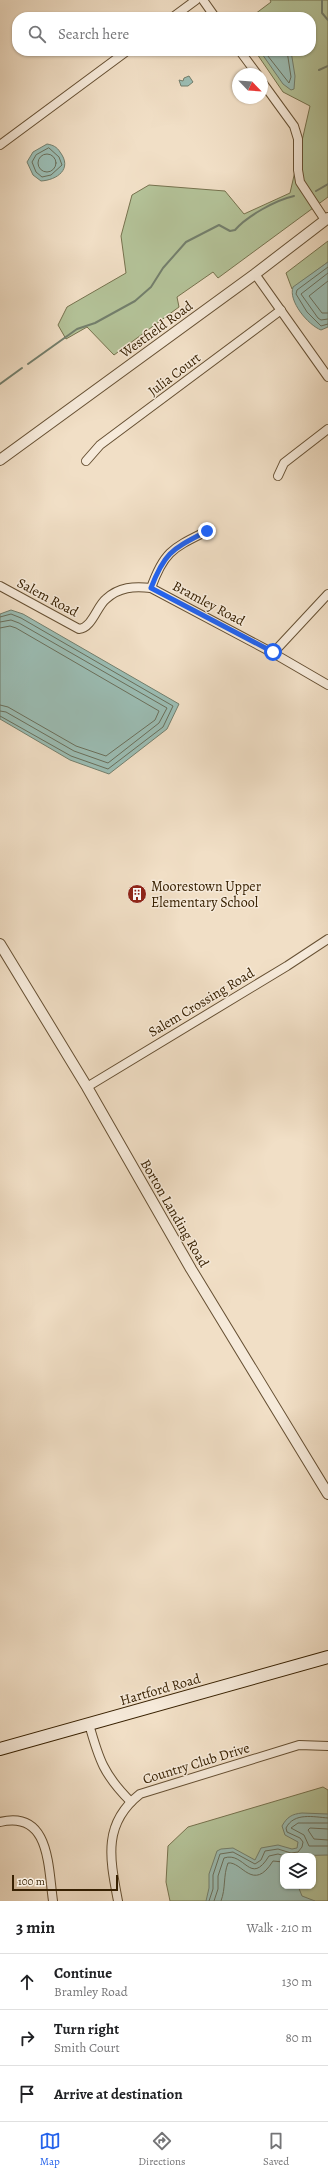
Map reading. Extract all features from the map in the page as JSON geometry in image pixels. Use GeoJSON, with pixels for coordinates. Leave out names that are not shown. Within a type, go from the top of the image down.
{"type":"FeatureCollection","features":[{"type":"Feature","properties":{"kind":"main road","name":"Hartford Road"},"geometry":{"type":"LineString","coordinates":[[0,1749],[328,1657]]}},
{"type":"Feature","properties":{"kind":"street"},"geometry":{"type":"LineString","coordinates":[[180,12],[196,0]]}},
{"type":"Feature","properties":{"kind":"street"},"geometry":{"type":"LineString","coordinates":[[203,0],[211,12]]}},
{"type":"Feature","properties":{"kind":"street"},"geometry":{"type":"LineString","coordinates":[[0,145],[120,56]]}},
{"type":"Feature","properties":{"kind":"street"},"geometry":{"type":"LineString","coordinates":[[243,56],[252,68]]}},
{"type":"Feature","properties":{"kind":"street"},"geometry":{"type":"LineString","coordinates":[[268,90],[294,126],[298,139],[298,170],[300,182],[327,219]]}},
{"type":"Feature","properties":{"kind":"street","name":"Westfield Road"},"geometry":{"type":"LineString","coordinates":[[0,460],[255,274],[327,219]]}},
{"type":"Feature","properties":{"kind":"street"},"geometry":{"type":"LineString","coordinates":[[255,274],[328,377]]}},
{"type":"Feature","properties":{"kind":"street","name":"Julia Court"},"geometry":{"type":"LineString","coordinates":[[86,461],[100,445],[281,310]]}},
{"type":"Feature","properties":{"kind":"street"},"geometry":{"type":"LineString","coordinates":[[278,476],[284,463],[328,429]]}},
{"type":"Feature","properties":{"kind":"street"},"geometry":{"type":"LineString","coordinates":[[151,588],[161,564],[170,552],[207,531]]}},
{"type":"Feature","properties":{"kind":"street","name":"Salem Road"},"geometry":{"type":"LineString","coordinates":[[0,586],[76,628],[84,628]]}},
{"type":"Feature","properties":{"kind":"street","name":"Bramley Road"},"geometry":{"type":"LineString","coordinates":[[84,628],[102,602],[112,594],[131,587],[151,588],[273,652],[328,685]]}},
{"type":"Feature","properties":{"kind":"street"},"geometry":{"type":"LineString","coordinates":[[273,652],[328,594]]}},
{"type":"Feature","properties":{"kind":"street","name":"Salem Crossing Road"},"geometry":{"type":"LineString","coordinates":[[87,1087],[287,966],[328,939]]}},
{"type":"Feature","properties":{"kind":"street","name":"Borton Landing Road"},"geometry":{"type":"LineString","coordinates":[[0,944],[87,1087],[191,1269],[328,1494]]}},
{"type":"Feature","properties":{"kind":"street"},"geometry":{"type":"LineString","coordinates":[[89,1724],[98,1758],[106,1773],[131,1802]]}},
{"type":"Feature","properties":{"kind":"street","name":"Country Club Drive"},"geometry":{"type":"LineString","coordinates":[[118,1901],[113,1873],[111,1838],[117,1820],[131,1802],[147,1791],[299,1745],[328,1746]]}},
{"type":"Feature","properties":{"kind":"street"},"geometry":{"type":"LineString","coordinates":[[0,1822],[21,1820],[28,1823],[40,1835],[47,1859],[53,1901]]}},
{"type":"Feature","properties":{"kind":"green space"},"geometry":{"type":"Polygon","coordinates":[[[270,0],[328,0],[328,197],[218,278],[213,272],[177,297],[179,307],[114,355],[87,327],[66,339],[58,325],[67,307],[126,273],[121,236],[132,195],[149,185],[225,191],[244,214],[290,193],[310,106],[283,92],[258,56],[316,56],[316,12],[258,12],[271,2],[270,0]]]}},
{"type":"Feature","properties":{"kind":"green space"},"geometry":{"type":"Polygon","coordinates":[[[328,241],[328,262],[292,289],[286,273],[328,241]]]}},
{"type":"Feature","properties":{"kind":"green space"},"geometry":{"type":"Polygon","coordinates":[[[323,1787],[328,1790],[328,1901],[170,1901],[166,1882],[168,1846],[188,1827],[323,1787]]]}},
{"type":"Feature","properties":{"kind":"water"},"geometry":{"type":"Polygon","coordinates":[[[263,56],[292,56],[295,76],[294,89],[291,90],[283,84],[263,56]]]}},
{"type":"Feature","properties":{"kind":"water"},"geometry":{"type":"Polygon","coordinates":[[[189,76],[193,82],[188,86],[181,86],[179,80],[183,81],[184,78],[189,76]]]}},
{"type":"Feature","properties":{"kind":"water"},"geometry":{"type":"Polygon","coordinates":[[[47,144],[58,149],[64,158],[65,164],[64,168],[57,176],[41,181],[33,175],[27,162],[33,152],[47,144]]]}},
{"type":"Feature","properties":{"kind":"water"},"geometry":{"type":"Polygon","coordinates":[[[328,262],[328,327],[321,330],[310,323],[300,312],[293,299],[292,293],[293,287],[328,262]]]}},
{"type":"Feature","properties":{"kind":"water"},"geometry":{"type":"Polygon","coordinates":[[[11,610],[23,614],[179,704],[167,729],[109,774],[70,760],[0,719],[0,614],[11,610]]]}},
{"type":"Feature","properties":{"kind":"water"},"geometry":{"type":"Polygon","coordinates":[[[295,1814],[328,1814],[328,1855],[316,1855],[316,1853],[280,1853],[280,1889],[299,1889],[302,1896],[315,1901],[206,1901],[209,1888],[209,1874],[217,1851],[221,1849],[233,1848],[255,1860],[261,1848],[278,1845],[292,1849],[297,1848],[298,1842],[285,1835],[282,1826],[290,1816],[295,1814]]]}},
{"type":"Feature","properties":{"kind":"waterway"},"geometry":{"type":"LineString","coordinates":[[322,0],[322,13],[328,20]]}},
{"type":"Feature","properties":{"kind":"waterway"},"geometry":{"type":"LineString","coordinates":[[319,70],[328,66]]}},
{"type":"Feature","properties":{"kind":"waterway"},"geometry":{"type":"LineString","coordinates":[[316,191],[328,184]]}},
{"type":"Feature","properties":{"kind":"waterway"},"geometry":{"type":"LineString","coordinates":[[28,364],[77,329],[95,323],[135,301],[151,287],[163,268],[186,242],[219,225],[230,231],[235,230],[247,219],[262,209],[294,196]]}},
{"type":"Feature","properties":{"kind":"waterway"},"geometry":{"type":"LineString","coordinates":[[0,384],[22,368]]}},
{"type":"Feature","properties":{"kind":"place","name":"Moorestown Upper Elementary School"},"geometry":{"type":"Point","coordinates":[137,894]}},
{"type":"Feature","properties":{"kind":"route"},"geometry":{"type":"LineString","coordinates":[[207,531],[176,547],[165,557],[157,571],[151,588],[273,652]]}}]}
